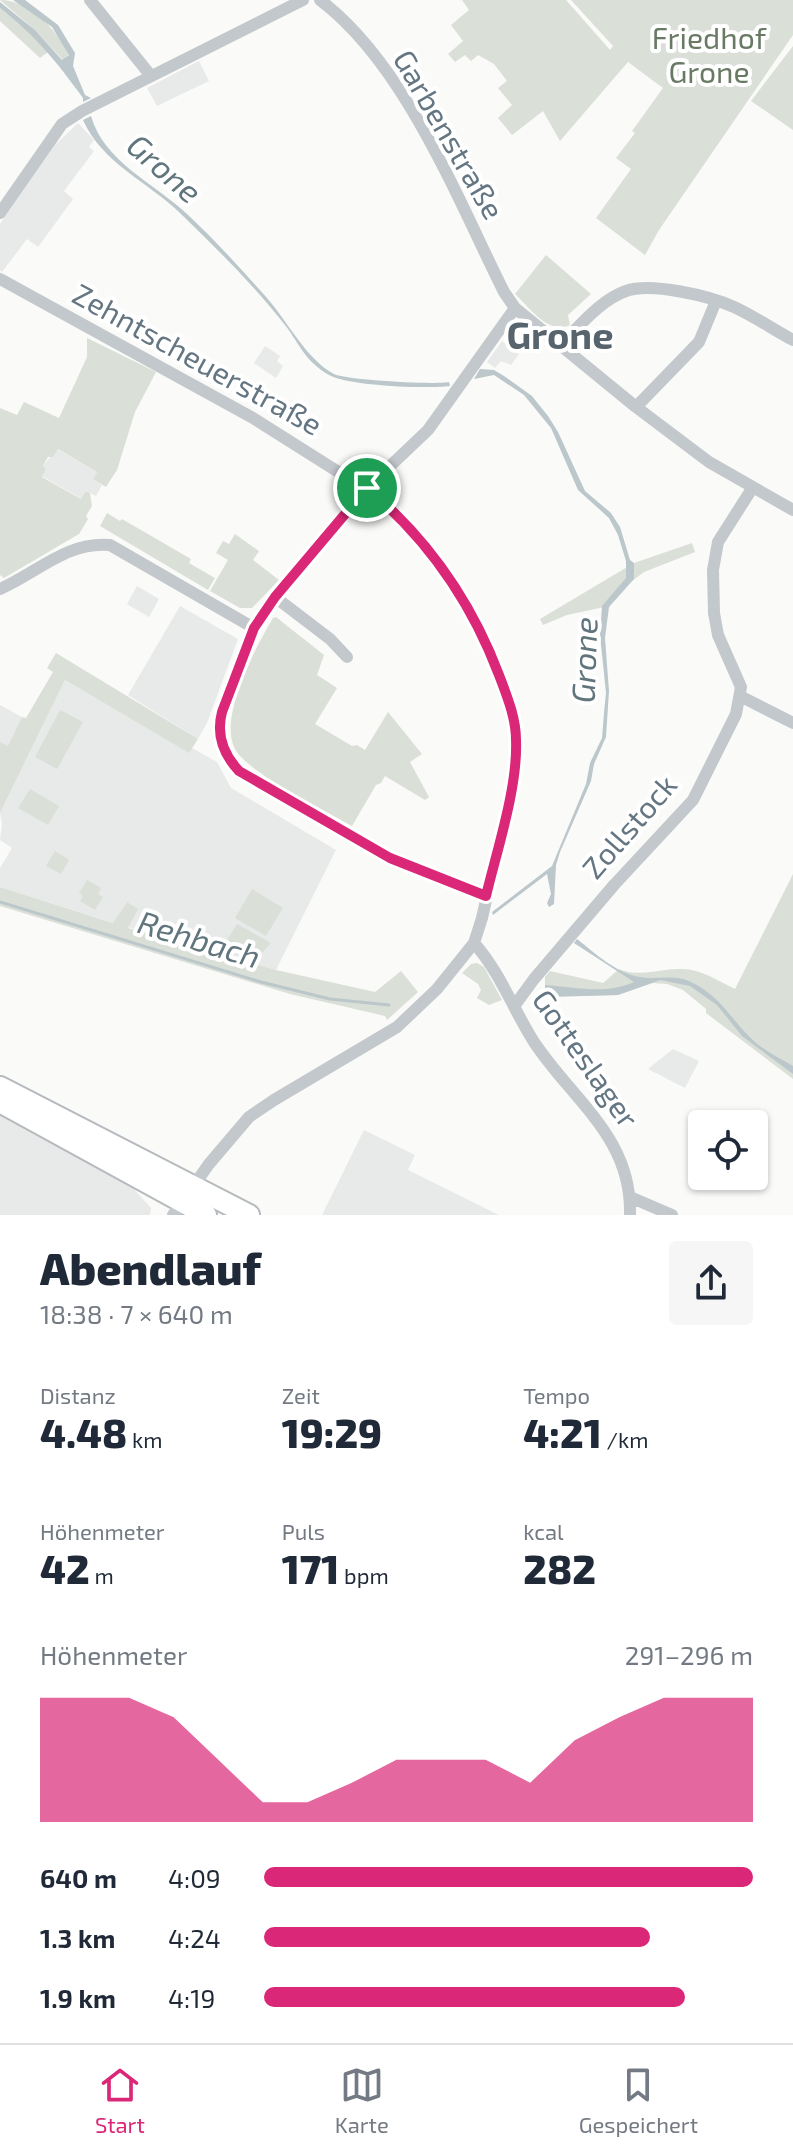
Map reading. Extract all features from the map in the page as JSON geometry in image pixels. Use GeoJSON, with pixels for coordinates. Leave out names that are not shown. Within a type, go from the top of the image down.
{"type":"FeatureCollection","features":[{"type":"Feature","properties":{"kind":"main road"},"geometry":{"type":"LineString","coordinates":[[0,1087],[206,1215]]}},
{"type":"Feature","properties":{"kind":"main road"},"geometry":{"type":"LineString","coordinates":[[0,1102],[182,1201],[249,1215]]}},
{"type":"Feature","properties":{"kind":"street"},"geometry":{"type":"LineString","coordinates":[[90,0],[151,76]]}},
{"type":"Feature","properties":{"kind":"street"},"geometry":{"type":"LineString","coordinates":[[0,213],[62,124],[82,111],[303,0]]}},
{"type":"Feature","properties":{"kind":"street","name":"Garbenstraße"},"geometry":{"type":"LineString","coordinates":[[320,0],[362,40],[400,93],[431,145],[504,292],[515,308]]}},
{"type":"Feature","properties":{"kind":"street","name":"Zehntscheuerstraße"},"geometry":{"type":"LineString","coordinates":[[0,279],[253,418],[367,488],[410,528],[455,585],[487,645],[511,709],[516,740],[515,766],[474,943]]}},
{"type":"Feature","properties":{"kind":"street"},"geometry":{"type":"LineString","coordinates":[[560,345],[599,308],[627,290],[647,287],[716,301],[793,340]]}},
{"type":"Feature","properties":{"kind":"street"},"geometry":{"type":"LineString","coordinates":[[636,407],[699,342],[716,301]]}},
{"type":"Feature","properties":{"kind":"street"},"geometry":{"type":"LineString","coordinates":[[486,896],[390,858],[239,771],[232,763],[221,741],[219,722],[254,628],[275,597],[367,488],[428,430],[515,308],[709,462],[793,510]]}},
{"type":"Feature","properties":{"kind":"street"},"geometry":{"type":"LineString","coordinates":[[753,487],[721,536],[714,554],[714,613],[718,635],[740,680],[740,696],[793,723]]}},
{"type":"Feature","properties":{"kind":"street"},"geometry":{"type":"LineString","coordinates":[[0,589],[83,545],[110,545],[254,628]]}},
{"type":"Feature","properties":{"kind":"street"},"geometry":{"type":"LineString","coordinates":[[275,597],[330,639],[347,657]]}},
{"type":"Feature","properties":{"kind":"street","name":"Zollstock"},"geometry":{"type":"LineString","coordinates":[[515,1005],[614,885],[693,800],[736,714],[740,696]]}},
{"type":"Feature","properties":{"kind":"street"},"geometry":{"type":"LineString","coordinates":[[182,1201],[249,1117],[397,1027],[430,997],[474,943]]}},
{"type":"Feature","properties":{"kind":"street","name":"Gotteslager"},"geometry":{"type":"LineString","coordinates":[[474,943],[515,1005],[535,1043],[590,1110],[619,1155],[627,1175],[630,1215]]}},
{"type":"Feature","properties":{"kind":"street"},"geometry":{"type":"LineString","coordinates":[[630,1197],[672,1215]]}},
{"type":"Feature","properties":{"kind":"shaded area"},"geometry":{"type":"Polygon","coordinates":[[[13,0],[25,0],[58,25],[75,53],[73,66],[85,95],[91,98],[83,102],[45,50],[0,8],[0,2],[35,30],[62,60],[69,55],[52,27],[13,0]]]}},
{"type":"Feature","properties":{"kind":"shaded area"},"geometry":{"type":"Polygon","coordinates":[[[199,61],[209,81],[157,106],[147,88],[199,61]]]}},
{"type":"Feature","properties":{"kind":"shaded area"},"geometry":{"type":"Polygon","coordinates":[[[91,116],[98,132],[118,159],[208,234],[267,298],[306,350],[324,368],[334,374],[355,378],[449,382],[450,386],[370,384],[339,379],[321,369],[308,358],[261,296],[221,253],[180,213],[102,148],[83,120],[91,116]]]}},
{"type":"Feature","properties":{"kind":"shaded area"},"geometry":{"type":"Polygon","coordinates":[[[78,123],[94,140],[89,147],[94,151],[64,191],[73,199],[38,247],[27,239],[2,272],[0,224],[55,145],[78,123]]]}},
{"type":"Feature","properties":{"kind":"shaded area"},"geometry":{"type":"Polygon","coordinates":[[[502,341],[519,354],[511,365],[501,361],[495,368],[487,362],[502,341]]]}},
{"type":"Feature","properties":{"kind":"shaded area"},"geometry":{"type":"Polygon","coordinates":[[[265,346],[280,356],[277,361],[283,366],[276,378],[254,363],[265,346]]]}},
{"type":"Feature","properties":{"kind":"shaded area"},"geometry":{"type":"Polygon","coordinates":[[[480,369],[494,370],[504,376],[532,396],[548,416],[585,491],[611,513],[620,527],[630,560],[634,563],[634,579],[609,607],[605,638],[609,691],[606,737],[594,764],[591,781],[560,852],[556,865],[554,904],[549,907],[547,903],[551,894],[547,874],[493,915],[492,912],[552,866],[586,784],[590,763],[602,738],[606,693],[600,635],[602,606],[626,578],[626,561],[609,518],[578,490],[551,428],[524,395],[494,375],[474,379],[480,369]]]}},
{"type":"Feature","properties":{"kind":"shaded area"},"geometry":{"type":"Polygon","coordinates":[[[57,449],[97,472],[93,479],[102,485],[96,496],[87,491],[82,499],[42,476],[46,468],[43,466],[57,449]]]}},
{"type":"Feature","properties":{"kind":"shaded area"},"geometry":{"type":"Polygon","coordinates":[[[137,586],[159,599],[149,617],[127,604],[137,586]]]}},
{"type":"Feature","properties":{"kind":"shaded area"},"geometry":{"type":"Polygon","coordinates":[[[180,606],[238,639],[207,723],[198,739],[128,695],[180,606]]]}},
{"type":"Feature","properties":{"kind":"shaded area"},"geometry":{"type":"Polygon","coordinates":[[[65,680],[188,752],[192,748],[217,762],[231,788],[336,850],[276,970],[127,927],[126,903],[114,923],[0,887],[0,868],[12,848],[0,840],[0,813],[65,680]]]}},
{"type":"Feature","properties":{"kind":"shaded area"},"geometry":{"type":"Polygon","coordinates":[[[0,705],[22,717],[8,747],[0,742],[0,705]]]}},
{"type":"Feature","properties":{"kind":"shaded area"},"geometry":{"type":"Polygon","coordinates":[[[577,939],[623,972],[646,978],[677,978],[700,987],[718,1001],[756,1043],[793,1066],[793,1074],[742,1036],[717,1005],[690,986],[660,980],[618,995],[545,997],[545,985],[601,989],[634,982],[574,943],[577,939]]]}},
{"type":"Feature","properties":{"kind":"shaded area"},"geometry":{"type":"Polygon","coordinates":[[[673,1049],[699,1061],[685,1088],[648,1069],[673,1049]]]}},
{"type":"Feature","properties":{"kind":"shaded area"},"geometry":{"type":"Polygon","coordinates":[[[0,1115],[132,1187],[151,1208],[150,1215],[0,1215],[0,1115]]]}},
{"type":"Feature","properties":{"kind":"shaded area"},"geometry":{"type":"Polygon","coordinates":[[[364,1130],[415,1155],[408,1170],[499,1215],[322,1215],[364,1130]]]}},
{"type":"Feature","properties":{"kind":"green space"},"geometry":{"type":"Polygon","coordinates":[[[0,0],[22,5],[41,18],[69,54],[63,60],[35,30],[0,0]]]}},
{"type":"Feature","properties":{"kind":"green space","name":"Friedhof Grone"},"geometry":{"type":"Polygon","coordinates":[[[462,0],[566,0],[610,50],[613,46],[571,0],[793,0],[793,35],[645,255],[596,218],[631,169],[616,158],[663,88],[628,62],[560,141],[543,111],[512,135],[498,118],[512,105],[498,88],[507,81],[494,64],[478,55],[471,61],[465,55],[455,62],[448,54],[463,41],[451,25],[469,10],[462,0]]]}},
{"type":"Feature","properties":{"kind":"green space"},"geometry":{"type":"Polygon","coordinates":[[[0,8],[30,31],[48,52],[40,58],[0,21],[0,8]]]}},
{"type":"Feature","properties":{"kind":"green space"},"geometry":{"type":"Polygon","coordinates":[[[793,46],[793,130],[751,101],[793,46]]]}},
{"type":"Feature","properties":{"kind":"green space"},"geometry":{"type":"Polygon","coordinates":[[[546,255],[591,294],[568,315],[570,325],[555,327],[547,323],[515,294],[546,255]]]}},
{"type":"Feature","properties":{"kind":"green space"},"geometry":{"type":"Polygon","coordinates":[[[87,338],[156,372],[135,412],[117,470],[106,487],[93,479],[97,472],[58,449],[53,457],[48,457],[42,477],[81,499],[86,491],[90,493],[92,506],[86,516],[88,519],[79,534],[4,578],[0,575],[0,408],[17,415],[24,402],[59,418],[87,357],[87,338]]]}},
{"type":"Feature","properties":{"kind":"green space"},"geometry":{"type":"Polygon","coordinates":[[[107,513],[191,559],[189,563],[215,578],[208,590],[100,526],[107,513]]]}},
{"type":"Feature","properties":{"kind":"green space"},"geometry":{"type":"Polygon","coordinates":[[[235,534],[259,551],[253,560],[279,580],[252,608],[240,608],[210,591],[228,560],[216,553],[223,541],[229,544],[235,534]]]}},
{"type":"Feature","properties":{"kind":"green space"},"geometry":{"type":"Polygon","coordinates":[[[692,543],[695,552],[644,572],[628,584],[609,606],[567,615],[543,625],[540,619],[634,563],[692,543]]]}},
{"type":"Feature","properties":{"kind":"green space"},"geometry":{"type":"Polygon","coordinates":[[[276,617],[324,655],[317,675],[337,688],[315,724],[352,746],[357,745],[365,750],[388,712],[422,754],[410,762],[429,797],[425,800],[385,776],[376,785],[352,826],[271,780],[243,759],[235,749],[231,735],[235,701],[258,646],[276,617]]]}},
{"type":"Feature","properties":{"kind":"green space"},"geometry":{"type":"Polygon","coordinates":[[[56,653],[198,739],[189,753],[65,680],[0,813],[0,742],[8,746],[22,717],[26,718],[53,672],[47,668],[56,653]]]}},
{"type":"Feature","properties":{"kind":"green space"},"geometry":{"type":"Polygon","coordinates":[[[60,710],[83,722],[57,769],[35,757],[60,710]]]}},
{"type":"Feature","properties":{"kind":"green space"},"geometry":{"type":"Polygon","coordinates":[[[30,789],[59,806],[48,825],[18,808],[30,789]]]}},
{"type":"Feature","properties":{"kind":"green space"},"geometry":{"type":"Polygon","coordinates":[[[55,851],[69,860],[61,874],[46,866],[55,851]]]}},
{"type":"Feature","properties":{"kind":"green space"},"geometry":{"type":"Polygon","coordinates":[[[793,874],[793,1079],[706,1013],[706,1009],[683,990],[667,984],[653,983],[618,995],[545,997],[545,977],[550,971],[603,983],[619,969],[634,973],[689,970],[735,989],[793,874]]]}},
{"type":"Feature","properties":{"kind":"green space"},"geometry":{"type":"Polygon","coordinates":[[[87,880],[101,888],[98,894],[103,897],[95,910],[80,901],[83,896],[79,893],[87,880]]]}},
{"type":"Feature","properties":{"kind":"green space"},"geometry":{"type":"Polygon","coordinates":[[[0,887],[113,923],[127,902],[138,909],[128,928],[276,970],[375,992],[401,971],[418,992],[387,1020],[385,1016],[290,994],[0,906],[0,887]]]}},
{"type":"Feature","properties":{"kind":"green space"},"geometry":{"type":"Polygon","coordinates":[[[252,889],[283,908],[266,936],[235,918],[252,889]]]}},
{"type":"Feature","properties":{"kind":"green space"},"geometry":{"type":"Polygon","coordinates":[[[147,913],[175,930],[170,938],[142,921],[147,913]]]}},
{"type":"Feature","properties":{"kind":"green space"},"geometry":{"type":"Polygon","coordinates":[[[237,924],[271,943],[259,956],[224,945],[237,924]]]}},
{"type":"Feature","properties":{"kind":"green space"},"geometry":{"type":"Polygon","coordinates":[[[471,964],[484,967],[502,1000],[489,1005],[477,998],[481,990],[478,984],[462,973],[471,964]]]}},
{"type":"Feature","properties":{"kind":"waterway","name":"Rehbach"},"geometry":{"type":"LineString","coordinates":[[0,902],[261,982],[330,999],[389,1005]]}},
{"type":"Feature","properties":{"kind":"district","name":"Grone"},"geometry":{"type":"Point","coordinates":[560,336]}},
{"type":"Feature","properties":{"kind":"route"},"geometry":{"type":"LineString","coordinates":[[367,488],[410,528],[455,585],[487,645],[511,709],[515,724],[515,766],[486,896],[390,858],[348,835],[239,771],[227,757],[221,741],[219,722],[254,628],[275,597],[367,488]]}}]}
